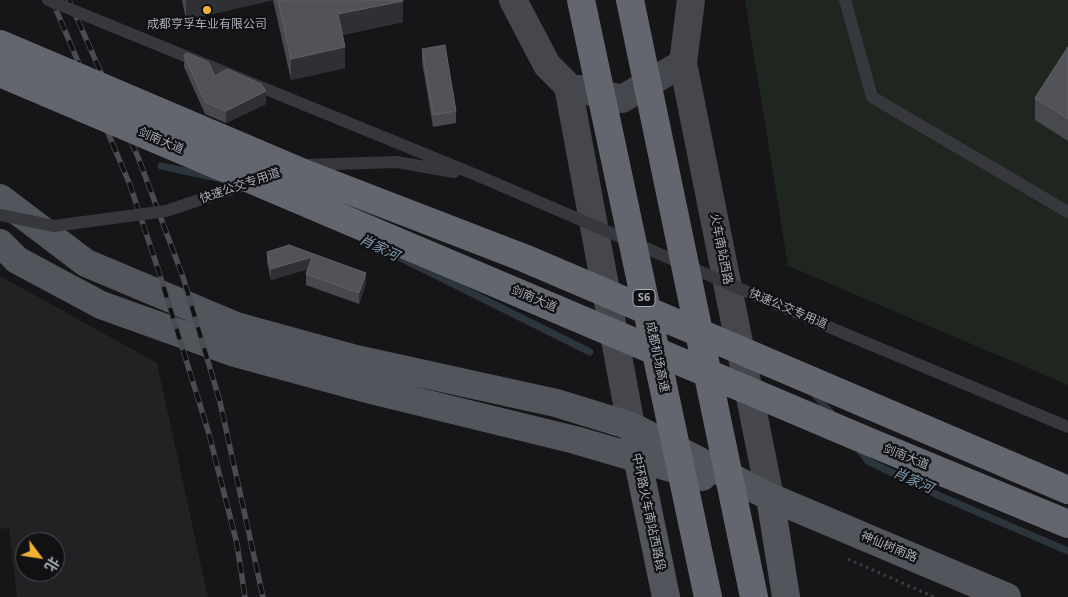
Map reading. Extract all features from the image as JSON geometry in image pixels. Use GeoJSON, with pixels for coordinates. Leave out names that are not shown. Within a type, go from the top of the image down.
{"type":"FeatureCollection","features":[{"type":"Feature","properties":{"kind":"highway","name":"成都机场高速"},"geometry":{"type":"LineString","coordinates":[[581,0],[708,597]]}},
{"type":"Feature","properties":{"kind":"highway"},"geometry":{"type":"LineString","coordinates":[[630,0],[754,597]]}},
{"type":"Feature","properties":{"kind":"highway"},"geometry":{"type":"LineString","coordinates":[[0,44],[301,172],[524,258],[1068,490]]}},
{"type":"Feature","properties":{"kind":"highway","name":"剑南大道"},"geometry":{"type":"LineString","coordinates":[[0,72],[872,443],[1068,524]]}},
{"type":"Feature","properties":{"kind":"main road"},"geometry":{"type":"LineString","coordinates":[[513,0],[547,65],[568,86],[622,99],[684,63]]}},
{"type":"Feature","properties":{"kind":"main road","name":"火车南站西路"},"geometry":{"type":"LineString","coordinates":[[691,0],[684,63],[770,497]]}},
{"type":"Feature","properties":{"kind":"main road"},"geometry":{"type":"LineString","coordinates":[[568,86],[631,426]]}},
{"type":"Feature","properties":{"kind":"main road"},"geometry":{"type":"LineString","coordinates":[[0,198],[86,264],[236,326],[356,359],[556,402],[631,426],[770,497]]}},
{"type":"Feature","properties":{"kind":"main road"},"geometry":{"type":"LineString","coordinates":[[0,243],[17,260],[102,305],[235,353],[371,390],[575,440],[770,497]]}},
{"type":"Feature","properties":{"kind":"main road","name":"中环路火车南站西路段"},"geometry":{"type":"LineString","coordinates":[[631,426],[636,458],[666,597]]}},
{"type":"Feature","properties":{"kind":"main road"},"geometry":{"type":"LineString","coordinates":[[770,497],[786,597]]}},
{"type":"Feature","properties":{"kind":"main road","name":"神仙树南路"},"geometry":{"type":"LineString","coordinates":[[770,497],[1007,597]]}},
{"type":"Feature","properties":{"kind":"lane","name":"快速公交专用道"},"geometry":{"type":"LineString","coordinates":[[48,0],[481,177],[843,333],[1068,427]]}},
{"type":"Feature","properties":{"kind":"lane"},"geometry":{"type":"LineString","coordinates":[[845,0],[872,97],[1068,212]]}},
{"type":"Feature","properties":{"kind":"lane","name":"快速公交专用道"},"geometry":{"type":"LineString","coordinates":[[0,215],[54,226],[166,212],[303,165],[397,162],[481,177]]}},
{"type":"Feature","properties":{"kind":"shaded area"},"geometry":{"type":"Polygon","coordinates":[[[745,0],[1068,0],[1068,385],[788,266],[745,0]]]}},
{"type":"Feature","properties":{"kind":"shaded area"},"geometry":{"type":"Polygon","coordinates":[[[0,276],[157,363],[208,597],[17,597],[15,582],[65,582],[65,532],[15,532],[15,580],[9,528],[0,529],[0,276]]]}},
{"type":"Feature","properties":{"kind":"building"},"geometry":{"type":"Polygon","coordinates":[[[278,0],[403,1],[338,14],[345,47],[291,59],[278,0]]]}},
{"type":"Feature","properties":{"kind":"building"},"geometry":{"type":"Polygon","coordinates":[[[445,45],[456,111],[433,115],[422,49],[445,45]]]}},
{"type":"Feature","properties":{"kind":"building"},"geometry":{"type":"Polygon","coordinates":[[[1068,47],[1068,119],[1035,98],[1068,47]]]}},
{"type":"Feature","properties":{"kind":"building"},"geometry":{"type":"Polygon","coordinates":[[[187,53],[208,62],[215,76],[227,69],[261,84],[266,91],[226,111],[205,102],[184,55],[187,53]]]}},
{"type":"Feature","properties":{"kind":"building"},"geometry":{"type":"Polygon","coordinates":[[[289,245],[366,273],[359,293],[306,274],[312,257],[271,269],[267,252],[289,245]]]}},
{"type":"Feature","properties":{"kind":"waterway","name":"肖家河"},"geometry":{"type":"LineString","coordinates":[[161,166],[217,178]]}},
{"type":"Feature","properties":{"kind":"waterway","name":"肖家河"},"geometry":{"type":"LineString","coordinates":[[391,253],[590,352]]}},
{"type":"Feature","properties":{"kind":"waterway","name":"肖家河"},"geometry":{"type":"LineString","coordinates":[[815,395],[834,416]]}},
{"type":"Feature","properties":{"kind":"waterway","name":"肖家河"},"geometry":{"type":"LineString","coordinates":[[857,447],[868,461],[940,496],[1068,551]]}},
{"type":"Feature","properties":{"kind":"railway"},"geometry":{"type":"LineString","coordinates":[[52,0],[130,185],[158,269],[209,434],[237,544],[245,597]]}},
{"type":"Feature","properties":{"kind":"railway"},"geometry":{"type":"LineString","coordinates":[[69,0],[138,157],[183,277],[220,402],[263,597]]}},
{"type":"Feature","properties":{"kind":"place","name":"成都亨孚车业有限公司"},"geometry":{"type":"Point","coordinates":[207,10]}}]}
